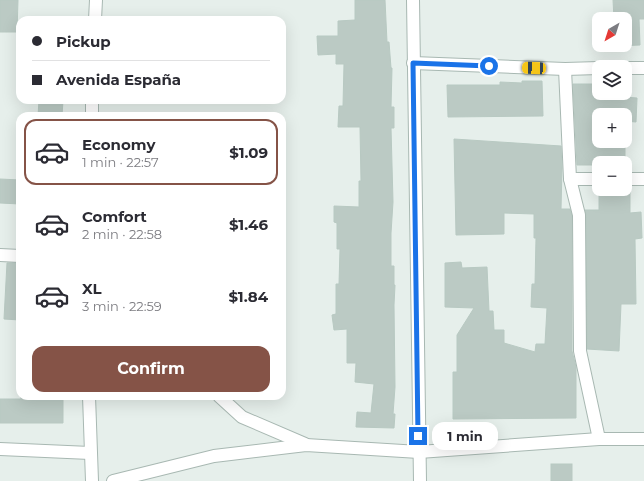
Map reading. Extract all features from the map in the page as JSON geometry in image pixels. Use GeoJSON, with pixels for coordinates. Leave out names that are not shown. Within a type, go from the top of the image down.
{"type":"FeatureCollection","features":[{"type":"Feature","properties":{"kind":"street"},"geometry":{"type":"LineString","coordinates":[[95,16],[96,0]]}},
{"type":"Feature","properties":{"kind":"street"},"geometry":{"type":"LineString","coordinates":[[413,0],[418,452],[420,481]]}},
{"type":"Feature","properties":{"kind":"street"},"geometry":{"type":"LineString","coordinates":[[413,63],[565,69],[592,68]]}},
{"type":"Feature","properties":{"kind":"street"},"geometry":{"type":"LineString","coordinates":[[632,68],[644,68]]}},
{"type":"Feature","properties":{"kind":"street"},"geometry":{"type":"LineString","coordinates":[[565,69],[570,179],[579,215],[580,350],[599,439]]}},
{"type":"Feature","properties":{"kind":"street"},"geometry":{"type":"LineString","coordinates":[[570,179],[592,179]]}},
{"type":"Feature","properties":{"kind":"street"},"geometry":{"type":"LineString","coordinates":[[632,179],[644,179]]}},
{"type":"Feature","properties":{"kind":"street"},"geometry":{"type":"LineString","coordinates":[[0,255],[16,256]]}},
{"type":"Feature","properties":{"kind":"street"},"geometry":{"type":"LineString","coordinates":[[89,400],[92,481]]}},
{"type":"Feature","properties":{"kind":"street"},"geometry":{"type":"LineString","coordinates":[[223,400],[242,417],[306,444]]}},
{"type":"Feature","properties":{"kind":"street"},"geometry":{"type":"LineString","coordinates":[[113,481],[214,456],[306,444],[418,452],[599,439],[644,439]]}},
{"type":"Feature","properties":{"kind":"street"},"geometry":{"type":"LineString","coordinates":[[0,449],[90,453]]}},
{"type":"Feature","properties":{"kind":"building"},"geometry":{"type":"Polygon","coordinates":[[[0,0],[18,0],[16,32],[0,32],[0,0]]]}},
{"type":"Feature","properties":{"kind":"building"},"geometry":{"type":"Polygon","coordinates":[[[355,0],[385,0],[387,42],[389,42],[392,68],[391,107],[394,107],[394,128],[391,128],[393,202],[391,266],[394,266],[395,285],[394,428],[356,427],[357,412],[371,413],[374,384],[355,382],[356,363],[347,363],[347,329],[334,330],[332,315],[336,314],[336,284],[339,284],[340,249],[337,249],[337,223],[334,222],[334,206],[359,207],[359,181],[361,181],[360,127],[338,127],[339,106],[343,106],[344,64],[336,64],[336,54],[318,55],[317,36],[338,36],[338,21],[355,20],[355,0]]]}},
{"type":"Feature","properties":{"kind":"building"},"geometry":{"type":"Polygon","coordinates":[[[613,0],[644,0],[644,19],[639,19],[640,45],[632,45],[632,12],[614,12],[613,0]]]}},
{"type":"Feature","properties":{"kind":"building"},"geometry":{"type":"Polygon","coordinates":[[[522,81],[542,81],[543,116],[448,117],[447,85],[500,85],[500,82],[522,83],[522,81]]]}},
{"type":"Feature","properties":{"kind":"building"},"geometry":{"type":"Polygon","coordinates":[[[573,84],[592,84],[592,100],[632,100],[632,98],[637,98],[636,122],[632,122],[632,108],[592,108],[592,148],[625,148],[625,156],[592,156],[592,165],[577,165],[573,84]]]}},
{"type":"Feature","properties":{"kind":"building"},"geometry":{"type":"Polygon","coordinates":[[[39,104],[63,104],[62,112],[38,112],[39,104]]]}},
{"type":"Feature","properties":{"kind":"building"},"geometry":{"type":"Polygon","coordinates":[[[454,139],[561,146],[561,209],[570,209],[572,216],[572,351],[576,367],[576,418],[453,419],[453,372],[457,372],[457,335],[474,308],[445,307],[445,263],[461,262],[462,268],[487,267],[489,311],[493,311],[494,330],[504,330],[504,343],[535,352],[536,344],[545,344],[547,308],[531,307],[532,284],[535,284],[536,238],[534,238],[534,214],[504,213],[504,234],[456,235],[454,139]]]}},
{"type":"Feature","properties":{"kind":"building"},"geometry":{"type":"Polygon","coordinates":[[[0,179],[16,180],[16,204],[0,203],[0,179]]]}},
{"type":"Feature","properties":{"kind":"building"},"geometry":{"type":"Polygon","coordinates":[[[599,196],[630,196],[630,213],[641,212],[642,238],[635,239],[636,304],[621,304],[619,351],[587,349],[585,210],[599,210],[599,196]]]}},
{"type":"Feature","properties":{"kind":"building"},"geometry":{"type":"Polygon","coordinates":[[[7,263],[16,263],[16,320],[4,319],[7,263]]]}},
{"type":"Feature","properties":{"kind":"building"},"geometry":{"type":"Polygon","coordinates":[[[0,399],[63,400],[63,423],[0,423],[0,399]]]}},
{"type":"Feature","properties":{"kind":"building"},"geometry":{"type":"Polygon","coordinates":[[[551,464],[572,464],[572,481],[551,481],[551,464]]]}},
{"type":"Feature","properties":{"kind":"route"},"geometry":{"type":"LineString","coordinates":[[418,436],[413,63],[489,66]]}}]}
